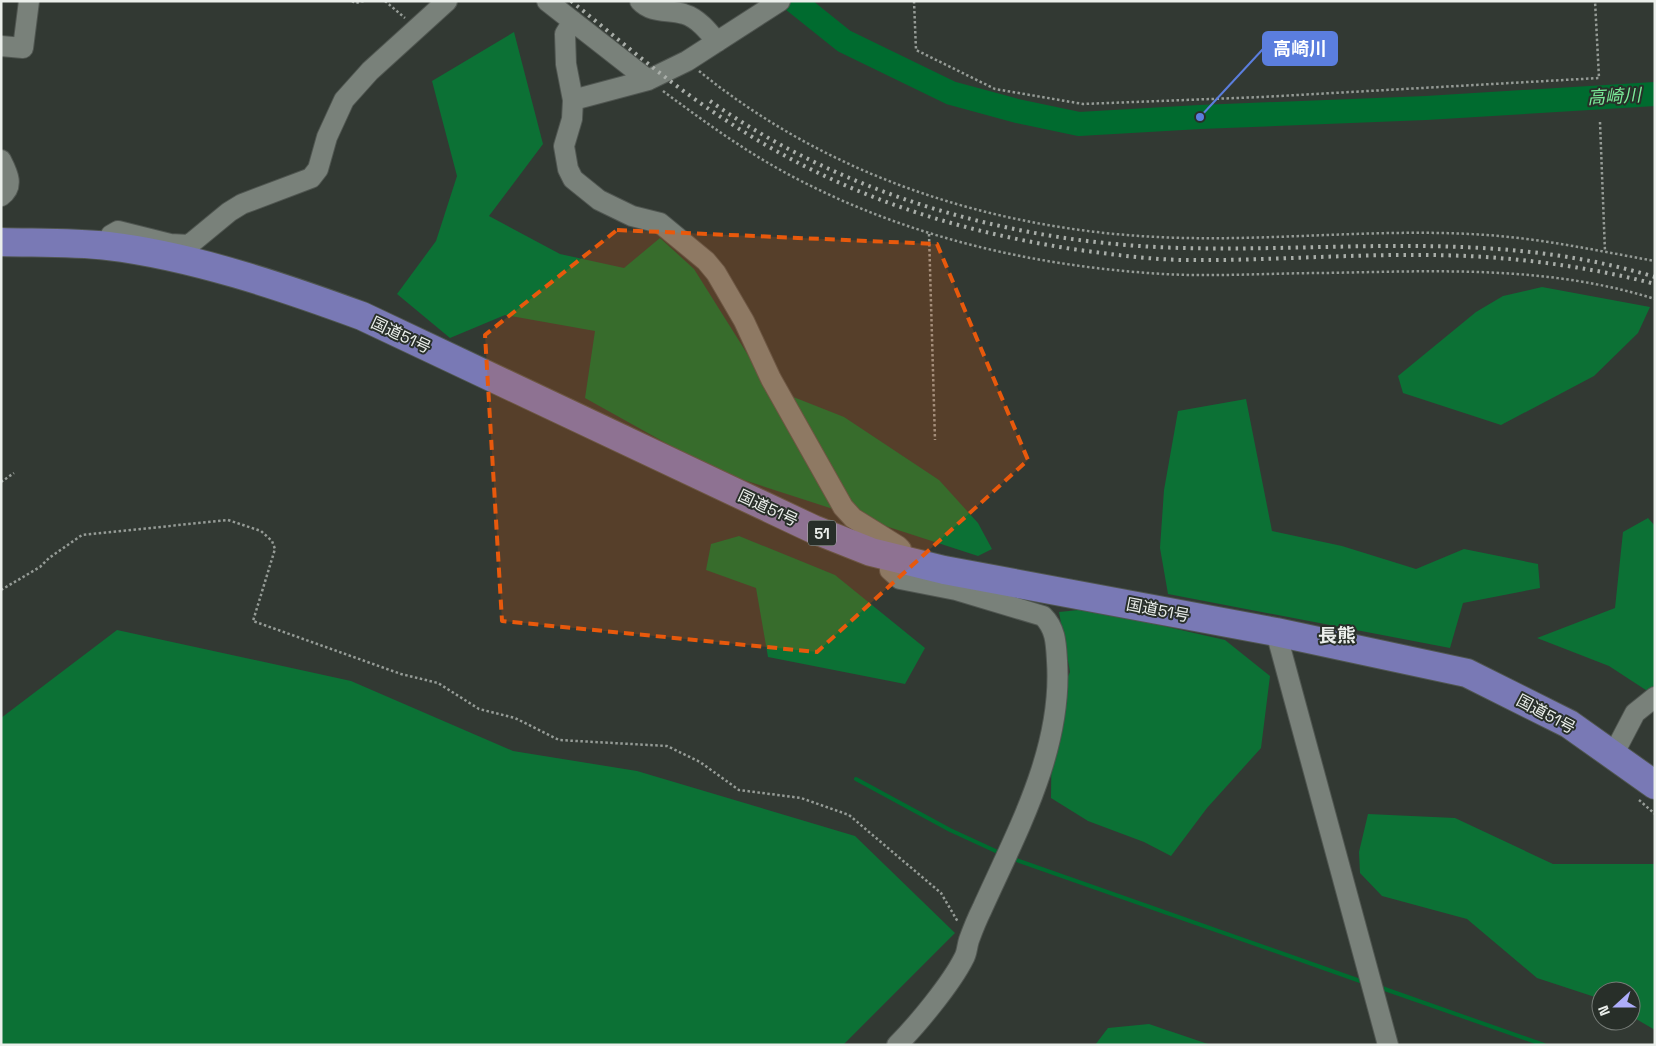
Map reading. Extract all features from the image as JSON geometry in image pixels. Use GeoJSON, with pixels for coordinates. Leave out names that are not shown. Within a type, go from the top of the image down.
{"type":"FeatureCollection","features":[{"type":"Feature","properties":{"kind":"highway","name":"国道51号"},"geometry":{"type":"LineString","coordinates":[[1,242],[109,246],[176,259],[251,278],[305,295],[362,316],[814,529],[895,558],[944,570],[1276,632],[1467,674],[1569,724],[1655,785]]}},
{"type":"Feature","properties":{"kind":"street"},"geometry":{"type":"LineString","coordinates":[[1,46],[23,48],[29,1]]}},
{"type":"Feature","properties":{"kind":"street"},"geometry":{"type":"LineString","coordinates":[[109,246],[111,235],[118,231],[170,244],[189,245],[229,212],[242,204],[311,178],[318,169],[327,137],[344,100],[370,71],[447,1]]}},
{"type":"Feature","properties":{"kind":"street"},"geometry":{"type":"LineString","coordinates":[[547,1],[648,80]]}},
{"type":"Feature","properties":{"kind":"street"},"geometry":{"type":"LineString","coordinates":[[640,1],[653,10],[683,13],[691,17],[709,32],[717,42]]}},
{"type":"Feature","properties":{"kind":"street"},"geometry":{"type":"LineString","coordinates":[[573,100],[648,80],[687,61],[776,4]]}},
{"type":"Feature","properties":{"kind":"street"},"geometry":{"type":"LineString","coordinates":[[573,21],[565,34],[566,64],[573,100],[572,119],[564,146],[568,170],[573,179],[607,204],[632,216],[660,222],[706,261],[716,273],[744,321],[771,379],[843,507],[853,518],[901,549],[890,570],[900,579],[964,592],[1043,616],[1051,624],[1055,640],[1057,706],[1051,736],[1022,824],[968,941],[964,958],[940,992],[897,1045]]}},
{"type":"Feature","properties":{"kind":"street"},"geometry":{"type":"LineString","coordinates":[[1,160],[9,177],[8,188],[1,196]]}},
{"type":"Feature","properties":{"kind":"street"},"geometry":{"type":"LineString","coordinates":[[1276,632],[1388,1045]]}},
{"type":"Feature","properties":{"kind":"street"},"geometry":{"type":"LineString","coordinates":[[1613,755],[1635,713],[1655,697]]}},
{"type":"Feature","properties":{"kind":"path"},"geometry":{"type":"LineString","coordinates":[[352,1],[355,3],[364,1]]}},
{"type":"Feature","properties":{"kind":"path"},"geometry":{"type":"LineString","coordinates":[[385,1],[417,27]]}},
{"type":"Feature","properties":{"kind":"path"},"geometry":{"type":"LineString","coordinates":[[914,1],[916,50],[996,89],[1083,104],[1262,97],[1599,78],[1595,1]]}},
{"type":"Feature","properties":{"kind":"path"},"geometry":{"type":"LineString","coordinates":[[687,61],[721,89],[760,116],[856,168],[940,200],[1018,220],[1133,236],[1267,238],[1426,233],[1487,235],[1573,245],[1655,261]]}},
{"type":"Feature","properties":{"kind":"path"},"geometry":{"type":"LineString","coordinates":[[648,80],[695,115],[784,172],[874,215],[969,246],[1018,257],[1061,264],[1164,274],[1446,270],[1530,273],[1582,282],[1655,299]]}},
{"type":"Feature","properties":{"kind":"path"},"geometry":{"type":"LineString","coordinates":[[1600,122],[1606,252]]}},
{"type":"Feature","properties":{"kind":"path"},"geometry":{"type":"LineString","coordinates":[[928,234],[935,440]]}},
{"type":"Feature","properties":{"kind":"path"},"geometry":{"type":"LineString","coordinates":[[1,482],[14,473]]}},
{"type":"Feature","properties":{"kind":"path"},"geometry":{"type":"LineString","coordinates":[[1,590],[40,567],[49,558],[82,535],[228,520],[261,531],[272,541],[275,549],[252,621],[400,674],[438,683],[479,709],[515,718],[559,740],[667,746],[700,762],[739,790],[801,798],[849,815],[941,893],[968,941]]}},
{"type":"Feature","properties":{"kind":"highlighted area"},"geometry":{"type":"Polygon","coordinates":[[[617,230],[937,244],[1028,460],[817,652],[502,621],[485,335],[617,230]]]}},
{"type":"Feature","properties":{"kind":"green space"},"geometry":{"type":"Polygon","coordinates":[[[514,32],[543,144],[489,216],[560,254],[624,268],[660,238],[694,269],[768,387],[844,417],[939,480],[978,523],[992,549],[978,556],[716,471],[585,398],[595,331],[505,315],[450,338],[397,294],[436,241],[457,176],[432,81],[514,32]]]}},
{"type":"Feature","properties":{"kind":"green space"},"geometry":{"type":"Polygon","coordinates":[[[1542,287],[1650,307],[1638,333],[1594,376],[1501,425],[1403,393],[1398,376],[1476,312],[1503,296],[1542,287]]]}},
{"type":"Feature","properties":{"kind":"green space"},"geometry":{"type":"Polygon","coordinates":[[[1246,399],[1272,531],[1342,546],[1416,569],[1464,549],[1538,564],[1540,588],[1463,603],[1450,648],[1168,594],[1160,548],[1164,490],[1178,411],[1246,399]]]}},
{"type":"Feature","properties":{"kind":"green space"},"geometry":{"type":"Polygon","coordinates":[[[1648,518],[1655,526],[1655,696],[1609,666],[1537,638],[1615,608],[1623,532],[1648,518]]]}},
{"type":"Feature","properties":{"kind":"green space"},"geometry":{"type":"Polygon","coordinates":[[[739,536],[835,575],[925,648],[905,684],[768,657],[756,588],[706,570],[711,544],[739,536]]]}},
{"type":"Feature","properties":{"kind":"green space"},"geometry":{"type":"Polygon","coordinates":[[[1088,609],[1225,640],[1270,676],[1261,748],[1207,808],[1171,856],[1144,842],[1088,821],[1051,798],[1052,712],[1070,672],[1059,612],[1088,609]]]}},
{"type":"Feature","properties":{"kind":"green space"},"geometry":{"type":"Polygon","coordinates":[[[117,630],[351,681],[513,751],[637,771],[855,836],[955,933],[843,1045],[1,1045],[1,718],[117,630]]]}},
{"type":"Feature","properties":{"kind":"green space"},"geometry":{"type":"Polygon","coordinates":[[[1368,814],[1455,818],[1553,864],[1655,864],[1655,1030],[1641,1022],[1641,981],[1591,981],[1591,996],[1537,978],[1467,919],[1382,896],[1360,873],[1359,852],[1368,814]]]}},
{"type":"Feature","properties":{"kind":"green space"},"geometry":{"type":"Polygon","coordinates":[[[1149,1024],[1211,1045],[1095,1045],[1108,1028],[1149,1024]]]}},
{"type":"Feature","properties":{"kind":"waterway","name":"高崎川"},"geometry":{"type":"LineString","coordinates":[[794,1],[844,41],[951,93],[1017,111],[1079,124],[1426,108],[1655,94]]}},
{"type":"Feature","properties":{"kind":"waterway"},"geometry":{"type":"LineString","coordinates":[[856,779],[950,830],[1000,853]]}},
{"type":"Feature","properties":{"kind":"waterway"},"geometry":{"type":"LineString","coordinates":[[1011,858],[1363,982]]}},
{"type":"Feature","properties":{"kind":"waterway"},"geometry":{"type":"LineString","coordinates":[[1379,987],[1544,1045]]}},
{"type":"Feature","properties":{"kind":"railway"},"geometry":{"type":"LineString","coordinates":[[571,1],[687,93],[727,121],[768,146],[809,168],[892,204],[980,231],[1072,249],[1154,259],[1210,260],[1380,255],[1470,256],[1563,265],[1655,284]]}},
{"type":"Feature","properties":{"kind":"railway"},"geometry":{"type":"LineString","coordinates":[[710,101],[763,135],[818,164],[876,189],[935,209],[996,225],[1057,237],[1182,248],[1361,246],[1479,248],[1537,253],[1596,262],[1655,277]]}},
{"type":"Feature","properties":{"kind":"place","name":"高崎川"},"geometry":{"type":"Point","coordinates":[1200,117]}},
{"type":"Feature","properties":{"kind":"district","name":"長熊"},"geometry":{"type":"Point","coordinates":[1337,635]}}]}
